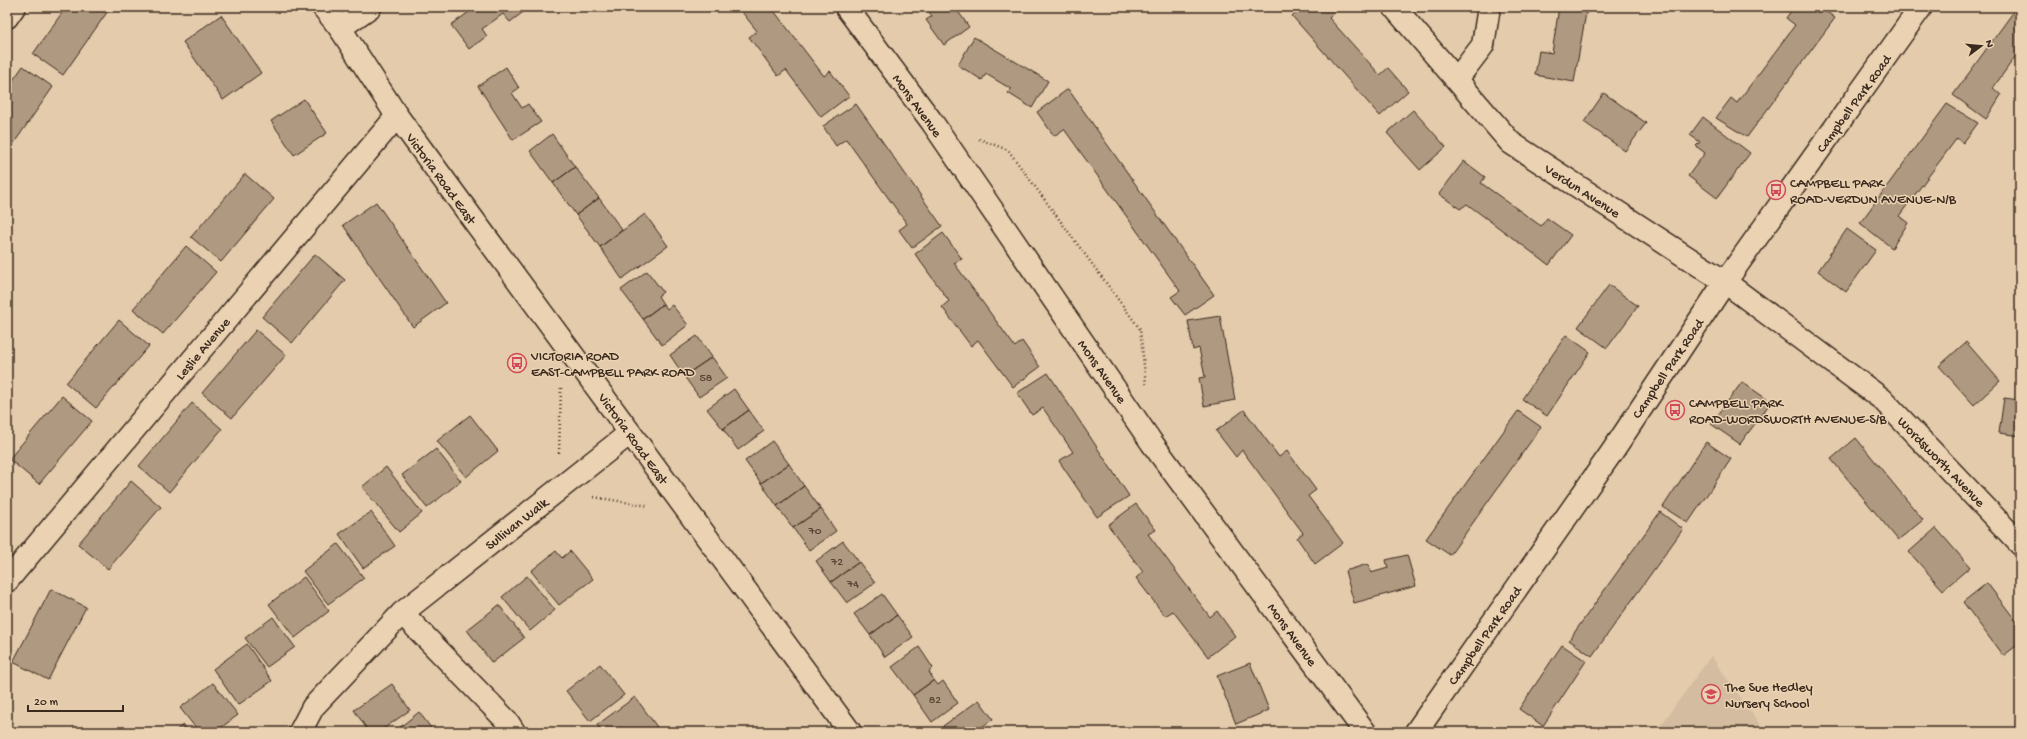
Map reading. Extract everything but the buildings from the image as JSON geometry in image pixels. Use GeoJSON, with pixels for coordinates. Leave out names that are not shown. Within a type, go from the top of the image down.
{"type":"FeatureCollection","features":[{"type":"Feature","properties":{"kind":"street"},"geometry":{"type":"LineString","coordinates":[[7,17],[14,7]]}},
{"type":"Feature","properties":{"kind":"street","name":"Victoria Road East"},"geometry":{"type":"LineString","coordinates":[[323,7],[340,28],[397,116],[850,732]]}},
{"type":"Feature","properties":{"kind":"street"},"geometry":{"type":"LineString","coordinates":[[340,28],[370,7]]}},
{"type":"Feature","properties":{"kind":"street","name":"Mons Avenue"},"geometry":{"type":"LineString","coordinates":[[846,7],[932,122],[1152,442],[1365,732]]}},
{"type":"Feature","properties":{"kind":"street","name":"Verdun Avenue"},"geometry":{"type":"LineString","coordinates":[[1394,7],[1457,79],[1510,143],[1725,282]]}},
{"type":"Feature","properties":{"kind":"street"},"geometry":{"type":"LineString","coordinates":[[1457,79],[1483,45],[1489,7]]}},
{"type":"Feature","properties":{"kind":"street","name":"Campbell Park Road"},"geometry":{"type":"LineString","coordinates":[[1416,732],[1612,452],[1725,282],[1921,7]]}},
{"type":"Feature","properties":{"kind":"street","name":"Leslie Avenue"},"geometry":{"type":"LineString","coordinates":[[7,581],[397,116]]}},
{"type":"Feature","properties":{"kind":"street","name":"Wordsworth Avenue"},"geometry":{"type":"LineString","coordinates":[[1725,282],[1882,399],[2018,537]]}},
{"type":"Feature","properties":{"kind":"street","name":"Sullivan Walk"},"geometry":{"type":"LineString","coordinates":[[300,732],[313,707],[402,613],[630,433]]}},
{"type":"Feature","properties":{"kind":"street"},"geometry":{"type":"LineString","coordinates":[[402,613],[508,721],[514,732]]}},
{"type":"Feature","properties":{"kind":"path"},"geometry":{"type":"LineString","coordinates":[[974,137],[1008,150],[1140,329],[1147,390]]}},
{"type":"Feature","properties":{"kind":"shaded area","name":"The Sue Hedley Nursery School"},"geometry":{"type":"Polygon","coordinates":[[[1711,656],[1765,732],[1656,732],[1711,656]]]}},
{"type":"Feature","properties":{"kind":"place","name":"CAMPBELL PARK ROAD-VERDUN AVENUE-N/B"},"geometry":{"type":"Point","coordinates":[1776,190]}},
{"type":"Feature","properties":{"kind":"place","name":"VICTORIA ROAD EAST-CAMPBELL PARK ROAD"},"geometry":{"type":"Point","coordinates":[517,363]}},
{"type":"Feature","properties":{"kind":"place","name":"CAMPBELL PARK ROAD-WORDSWORTH AVENUE-S/B"},"geometry":{"type":"Point","coordinates":[1675,410]}},
{"type":"Feature","properties":{"kind":"place","name":"The Sue Hedley Nursery School"},"geometry":{"type":"Point","coordinates":[1711,694]}}]}
